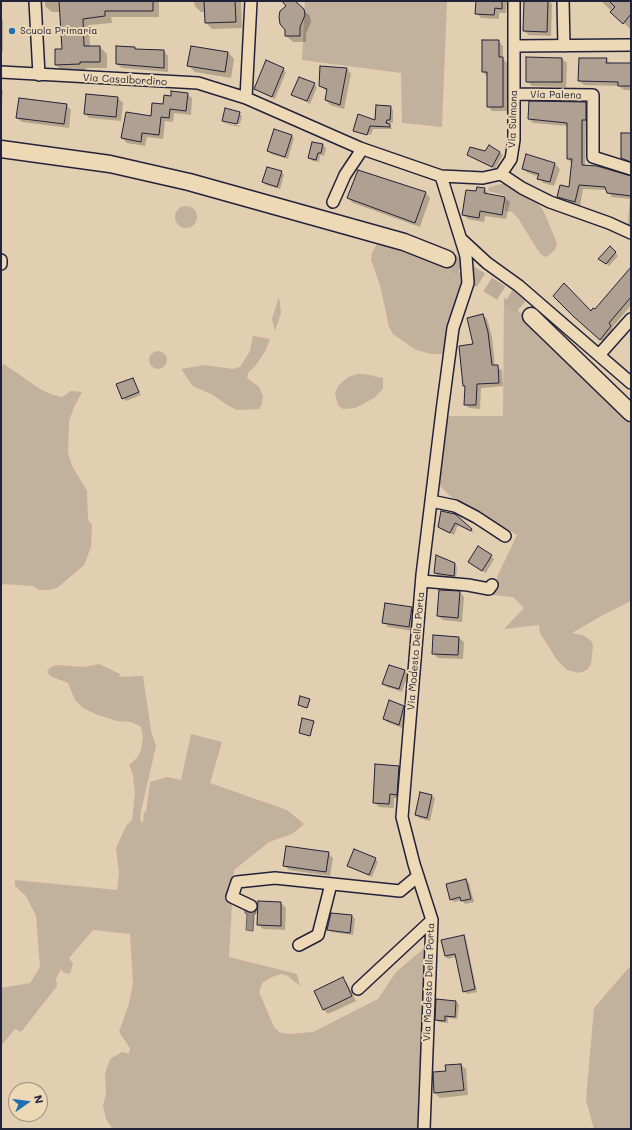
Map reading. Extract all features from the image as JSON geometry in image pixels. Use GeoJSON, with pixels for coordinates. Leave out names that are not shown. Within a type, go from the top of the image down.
{"type":"FeatureCollection","features":[{"type":"Feature","properties":{"kind":"highway"},"geometry":{"type":"LineString","coordinates":[[1,149],[110,164],[150,172],[308,214],[404,242],[446,259]]}},
{"type":"Feature","properties":{"kind":"highway"},"geometry":{"type":"LineString","coordinates":[[531,316],[631,413]]}},
{"type":"Feature","properties":{"kind":"street"},"geometry":{"type":"LineString","coordinates":[[35,1],[39,75]]}},
{"type":"Feature","properties":{"kind":"street"},"geometry":{"type":"LineString","coordinates":[[246,98],[250,1]]}},
{"type":"Feature","properties":{"kind":"street","name":"Via Sulmona"},"geometry":{"type":"LineString","coordinates":[[501,174],[511,159],[513,146],[514,1]]}},
{"type":"Feature","properties":{"kind":"street"},"geometry":{"type":"LineString","coordinates":[[563,1],[564,46]]}},
{"type":"Feature","properties":{"kind":"street"},"geometry":{"type":"LineString","coordinates":[[514,46],[631,45]]}},
{"type":"Feature","properties":{"kind":"street","name":"Via Casalbordino"},"geometry":{"type":"LineString","coordinates":[[1,72],[198,84],[246,98],[360,148],[441,176]]}},
{"type":"Feature","properties":{"kind":"street","name":"Via Palena"},"geometry":{"type":"LineString","coordinates":[[514,94],[593,95],[593,157],[631,169]]}},
{"type":"Feature","properties":{"kind":"street"},"geometry":{"type":"LineString","coordinates":[[333,202],[345,175],[359,154],[360,148]]}},
{"type":"Feature","properties":{"kind":"street"},"geometry":{"type":"LineString","coordinates":[[441,176],[483,178],[501,174],[522,188],[550,202],[609,223],[631,234]]}},
{"type":"Feature","properties":{"kind":"street","name":"Via Modesto Della Porta"},"geometry":{"type":"LineString","coordinates":[[424,1129],[432,920],[418,876],[402,816],[422,581],[452,328],[468,283],[466,256],[441,176]]}},
{"type":"Feature","properties":{"kind":"street"},"geometry":{"type":"LineString","coordinates":[[460,238],[487,263],[519,286],[631,383]]}},
{"type":"Feature","properties":{"kind":"street"},"geometry":{"type":"LineString","coordinates":[[600,355],[631,319]]}},
{"type":"Feature","properties":{"kind":"street"},"geometry":{"type":"LineString","coordinates":[[431,501],[455,506],[476,517],[505,536]]}},
{"type":"Feature","properties":{"kind":"street"},"geometry":{"type":"LineString","coordinates":[[422,581],[468,585],[489,589],[492,585]]}},
{"type":"Feature","properties":{"kind":"street"},"geometry":{"type":"LineString","coordinates":[[251,906],[232,897],[237,882],[275,878],[400,891],[418,876]]}},
{"type":"Feature","properties":{"kind":"street"},"geometry":{"type":"LineString","coordinates":[[299,945],[318,935],[331,884]]}},
{"type":"Feature","properties":{"kind":"street"},"geometry":{"type":"LineString","coordinates":[[358,989],[432,920]]}},
{"type":"Feature","properties":{"kind":"shaded area"},"geometry":{"type":"Polygon","coordinates":[[[305,1],[447,1],[442,127],[402,123],[401,73],[302,60],[305,1]]]}},
{"type":"Feature","properties":{"kind":"shaded area"},"geometry":{"type":"Polygon","coordinates":[[[505,183],[513,186],[534,199],[543,210],[557,243],[555,250],[546,257],[537,249],[518,218],[512,212],[505,211],[506,196],[488,191],[489,187],[505,183]]]}},
{"type":"Feature","properties":{"kind":"shaded area"},"geometry":{"type":"Polygon","coordinates":[[[186,206],[194,209],[197,217],[194,225],[186,228],[178,225],[175,217],[178,209],[186,206]]]}},
{"type":"Feature","properties":{"kind":"shaded area"},"geometry":{"type":"Polygon","coordinates":[[[378,242],[465,274],[445,354],[432,354],[416,350],[393,334],[389,327],[380,285],[371,260],[372,253],[378,242]]]}},
{"type":"Feature","properties":{"kind":"shaded area"},"geometry":{"type":"Polygon","coordinates":[[[279,297],[281,313],[275,331],[272,319],[279,297]]]}},
{"type":"Feature","properties":{"kind":"shaded area"},"geometry":{"type":"Polygon","coordinates":[[[504,297],[631,421],[631,601],[572,633],[583,635],[591,641],[593,646],[591,664],[587,670],[579,673],[567,670],[557,660],[540,633],[539,625],[504,629],[524,608],[513,597],[493,595],[497,577],[517,535],[450,496],[438,484],[446,416],[503,416],[504,297]]]}},
{"type":"Feature","properties":{"kind":"shaded area"},"geometry":{"type":"Polygon","coordinates":[[[253,336],[270,339],[266,350],[256,365],[248,373],[247,378],[259,387],[263,396],[262,404],[259,409],[237,410],[227,405],[213,395],[193,386],[181,369],[204,365],[233,369],[240,367],[250,351],[253,336]]]}},
{"type":"Feature","properties":{"kind":"shaded area"},"geometry":{"type":"Polygon","coordinates":[[[158,351],[164,354],[167,360],[164,366],[158,369],[152,366],[149,360],[152,354],[158,351]]]}},
{"type":"Feature","properties":{"kind":"shaded area"},"geometry":{"type":"Polygon","coordinates":[[[4,364],[40,389],[53,395],[62,397],[71,391],[82,392],[69,421],[68,453],[72,466],[87,491],[88,520],[92,525],[91,547],[84,565],[57,588],[48,590],[39,590],[33,586],[4,584],[1,586],[1,365],[4,364]]]}},
{"type":"Feature","properties":{"kind":"shaded area"},"geometry":{"type":"Polygon","coordinates":[[[357,374],[365,374],[383,378],[383,389],[374,398],[355,408],[343,409],[338,405],[335,393],[339,385],[348,377],[357,374]]]}},
{"type":"Feature","properties":{"kind":"shaded area"},"geometry":{"type":"Polygon","coordinates":[[[99,664],[120,674],[119,677],[143,676],[151,731],[156,746],[141,811],[140,820],[143,823],[144,811],[146,813],[150,782],[167,777],[181,780],[191,734],[222,742],[210,783],[287,810],[304,824],[292,834],[269,842],[234,870],[229,957],[297,974],[300,986],[288,976],[281,974],[263,982],[259,992],[274,1027],[279,1032],[289,1034],[313,1032],[378,999],[396,972],[428,945],[421,1129],[110,1129],[112,1128],[106,1119],[103,1105],[106,1094],[105,1074],[110,1059],[122,1052],[129,1054],[130,1048],[119,1032],[129,1004],[133,983],[130,934],[93,930],[69,958],[73,964],[70,974],[64,973],[61,969],[56,979],[57,986],[21,1032],[15,1029],[1,1046],[1,988],[30,983],[40,967],[36,916],[26,896],[15,886],[15,880],[117,890],[119,873],[116,848],[126,826],[132,820],[135,793],[133,775],[129,765],[137,758],[141,750],[143,737],[141,727],[131,722],[117,721],[98,715],[83,708],[75,700],[68,683],[50,676],[47,672],[51,667],[57,665],[84,667],[99,664]]]}},
{"type":"Feature","properties":{"kind":"shaded area"},"geometry":{"type":"Polygon","coordinates":[[[245,909],[256,910],[256,913],[254,914],[253,931],[246,930],[247,914],[245,913],[245,909]]]}},
{"type":"Feature","properties":{"kind":"shaded area"},"geometry":{"type":"Polygon","coordinates":[[[631,965],[631,1129],[594,1129],[586,1100],[594,1008],[631,965]]]}},
{"type":"Feature","properties":{"kind":"building"},"geometry":{"type":"Polygon","coordinates":[[[59,1],[153,1],[153,11],[105,11],[105,16],[83,19],[84,46],[100,46],[100,62],[80,62],[80,64],[55,65],[55,49],[62,49],[59,1]]]}},
{"type":"Feature","properties":{"kind":"building"},"geometry":{"type":"Polygon","coordinates":[[[204,1],[235,1],[236,22],[205,23],[204,1]]]}},
{"type":"Feature","properties":{"kind":"building"},"geometry":{"type":"Polygon","coordinates":[[[282,1],[295,1],[304,9],[305,15],[300,27],[300,36],[285,36],[285,30],[280,24],[279,17],[280,11],[286,6],[282,1]]]}},
{"type":"Feature","properties":{"kind":"building"},"geometry":{"type":"Polygon","coordinates":[[[476,1],[502,1],[502,9],[495,8],[494,15],[475,14],[476,1]]]}},
{"type":"Feature","properties":{"kind":"building"},"geometry":{"type":"Polygon","coordinates":[[[524,1],[548,1],[547,32],[523,31],[524,1]]]}},
{"type":"Feature","properties":{"kind":"building"},"geometry":{"type":"Polygon","coordinates":[[[609,1],[631,1],[631,14],[623,24],[610,12],[615,7],[609,1]]]}},
{"type":"Feature","properties":{"kind":"building"},"geometry":{"type":"Polygon","coordinates":[[[482,40],[499,40],[499,57],[503,57],[503,107],[487,107],[487,72],[482,72],[482,40]]]}},
{"type":"Feature","properties":{"kind":"building"},"geometry":{"type":"Polygon","coordinates":[[[116,46],[135,47],[135,49],[164,50],[164,68],[116,64],[116,46]]]}},
{"type":"Feature","properties":{"kind":"building"},"geometry":{"type":"Polygon","coordinates":[[[191,46],[228,52],[225,72],[187,66],[191,46]]]}},
{"type":"Feature","properties":{"kind":"building"},"geometry":{"type":"Polygon","coordinates":[[[526,57],[562,58],[562,82],[526,82],[526,57]]]}},
{"type":"Feature","properties":{"kind":"building"},"geometry":{"type":"Polygon","coordinates":[[[579,58],[607,58],[606,63],[631,63],[631,86],[618,86],[618,82],[578,81],[579,58]]]}},
{"type":"Feature","properties":{"kind":"building"},"geometry":{"type":"Polygon","coordinates":[[[266,60],[284,68],[272,97],[254,89],[266,60]]]}},
{"type":"Feature","properties":{"kind":"building"},"geometry":{"type":"Polygon","coordinates":[[[320,66],[347,68],[340,105],[325,100],[327,89],[319,86],[320,66]]]}},
{"type":"Feature","properties":{"kind":"building"},"geometry":{"type":"Polygon","coordinates":[[[299,77],[315,83],[307,101],[291,95],[299,77]]]}},
{"type":"Feature","properties":{"kind":"building"},"geometry":{"type":"Polygon","coordinates":[[[171,91],[188,93],[186,111],[170,109],[169,118],[161,117],[159,135],[142,133],[141,142],[121,138],[126,112],[151,116],[152,103],[163,104],[164,95],[171,96],[171,91]]]}},
{"type":"Feature","properties":{"kind":"building"},"geometry":{"type":"Polygon","coordinates":[[[86,94],[118,97],[116,117],[84,114],[86,94]]]}},
{"type":"Feature","properties":{"kind":"building"},"geometry":{"type":"Polygon","coordinates":[[[19,98],[67,104],[64,124],[16,118],[19,98]]]}},
{"type":"Feature","properties":{"kind":"building"},"geometry":{"type":"Polygon","coordinates":[[[529,101],[586,102],[586,120],[582,120],[582,165],[597,166],[631,176],[631,196],[607,193],[605,187],[579,185],[575,202],[557,197],[560,185],[569,187],[572,159],[567,159],[567,123],[528,119],[529,101]]]}},
{"type":"Feature","properties":{"kind":"building"},"geometry":{"type":"Polygon","coordinates":[[[376,105],[391,106],[390,120],[387,120],[386,123],[390,124],[390,127],[370,126],[367,135],[353,131],[358,114],[375,120],[376,105]]]}},
{"type":"Feature","properties":{"kind":"building"},"geometry":{"type":"Polygon","coordinates":[[[225,108],[240,112],[237,124],[222,121],[225,108]]]}},
{"type":"Feature","properties":{"kind":"building"},"geometry":{"type":"Polygon","coordinates":[[[274,129],[292,135],[285,157],[267,151],[274,129]]]}},
{"type":"Feature","properties":{"kind":"building"},"geometry":{"type":"Polygon","coordinates":[[[621,133],[631,133],[631,162],[621,158],[621,133]]]}},
{"type":"Feature","properties":{"kind":"building"},"geometry":{"type":"Polygon","coordinates":[[[312,142],[323,144],[321,153],[318,153],[316,160],[308,158],[312,142]]]}},
{"type":"Feature","properties":{"kind":"building"},"geometry":{"type":"Polygon","coordinates":[[[489,145],[500,152],[492,167],[467,155],[470,147],[485,151],[489,145]]]}},
{"type":"Feature","properties":{"kind":"building"},"geometry":{"type":"Polygon","coordinates":[[[526,154],[555,163],[550,182],[537,179],[539,174],[522,169],[526,154]]]}},
{"type":"Feature","properties":{"kind":"building"},"geometry":{"type":"Polygon","coordinates":[[[267,167],[282,171],[277,187],[262,182],[267,167]]]}},
{"type":"Feature","properties":{"kind":"building"},"geometry":{"type":"Polygon","coordinates":[[[358,170],[426,192],[415,223],[347,198],[358,170]]]}},
{"type":"Feature","properties":{"kind":"building"},"geometry":{"type":"Polygon","coordinates":[[[477,187],[485,188],[484,193],[505,197],[502,215],[480,211],[479,218],[462,215],[466,190],[476,191],[477,187]]]}},
{"type":"Feature","properties":{"kind":"building"},"geometry":{"type":"Polygon","coordinates":[[[610,246],[616,252],[606,264],[598,259],[610,246]]]}},
{"type":"Feature","properties":{"kind":"building"},"geometry":{"type":"Polygon","coordinates":[[[631,267],[631,297],[609,323],[611,326],[600,340],[553,296],[564,283],[591,311],[593,308],[595,309],[631,267]]]}},
{"type":"Feature","properties":{"kind":"building"},"geometry":{"type":"Polygon","coordinates":[[[483,314],[488,332],[492,365],[498,365],[499,383],[477,384],[476,405],[464,405],[465,386],[463,386],[459,346],[473,344],[467,318],[483,314]]]}},
{"type":"Feature","properties":{"kind":"building"},"geometry":{"type":"Polygon","coordinates":[[[133,378],[139,392],[122,399],[116,384],[133,378]]]}},
{"type":"Feature","properties":{"kind":"building"},"geometry":{"type":"Polygon","coordinates":[[[441,511],[455,514],[472,529],[471,531],[455,523],[450,533],[438,527],[441,511]]]}},
{"type":"Feature","properties":{"kind":"building"},"geometry":{"type":"Polygon","coordinates":[[[478,546],[492,555],[482,571],[468,562],[478,546]]]}},
{"type":"Feature","properties":{"kind":"building"},"geometry":{"type":"Polygon","coordinates":[[[436,555],[455,563],[454,576],[434,573],[436,555]]]}},
{"type":"Feature","properties":{"kind":"building"},"geometry":{"type":"Polygon","coordinates":[[[439,590],[460,591],[458,618],[437,616],[439,590]]]}},
{"type":"Feature","properties":{"kind":"building"},"geometry":{"type":"Polygon","coordinates":[[[385,603],[412,607],[409,627],[382,623],[385,603]]]}},
{"type":"Feature","properties":{"kind":"building"},"geometry":{"type":"Polygon","coordinates":[[[433,635],[459,637],[458,655],[432,654],[433,635]]]}},
{"type":"Feature","properties":{"kind":"building"},"geometry":{"type":"Polygon","coordinates":[[[389,665],[405,670],[399,689],[382,684],[389,665]]]}},
{"type":"Feature","properties":{"kind":"building"},"geometry":{"type":"Polygon","coordinates":[[[300,696],[310,699],[307,708],[298,705],[300,696]]]}},
{"type":"Feature","properties":{"kind":"building"},"geometry":{"type":"Polygon","coordinates":[[[389,700],[404,706],[399,725],[383,719],[389,700]]]}},
{"type":"Feature","properties":{"kind":"building"},"geometry":{"type":"Polygon","coordinates":[[[302,718],[314,721],[310,736],[299,733],[302,718]]]}},
{"type":"Feature","properties":{"kind":"building"},"geometry":{"type":"Polygon","coordinates":[[[375,764],[399,766],[397,795],[390,794],[389,804],[373,803],[375,764]]]}},
{"type":"Feature","properties":{"kind":"building"},"geometry":{"type":"Polygon","coordinates":[[[420,792],[432,795],[427,818],[415,815],[420,792]]]}},
{"type":"Feature","properties":{"kind":"building"},"geometry":{"type":"Polygon","coordinates":[[[286,846],[329,852],[326,872],[283,866],[286,846]]]}},
{"type":"Feature","properties":{"kind":"building"},"geometry":{"type":"Polygon","coordinates":[[[354,849],[376,858],[369,875],[347,866],[354,849]]]}},
{"type":"Feature","properties":{"kind":"building"},"geometry":{"type":"Polygon","coordinates":[[[466,879],[471,899],[461,901],[460,897],[450,900],[446,884],[466,879]]]}},
{"type":"Feature","properties":{"kind":"building"},"geometry":{"type":"Polygon","coordinates":[[[258,901],[281,902],[281,926],[257,925],[258,901]]]}},
{"type":"Feature","properties":{"kind":"building"},"geometry":{"type":"Polygon","coordinates":[[[331,913],[352,915],[350,933],[327,930],[331,913]]]}},
{"type":"Feature","properties":{"kind":"building"},"geometry":{"type":"Polygon","coordinates":[[[464,935],[475,989],[463,992],[455,954],[445,956],[441,940],[464,935]]]}},
{"type":"Feature","properties":{"kind":"building"},"geometry":{"type":"Polygon","coordinates":[[[343,977],[352,996],[323,1010],[314,991],[343,977]]]}},
{"type":"Feature","properties":{"kind":"building"},"geometry":{"type":"Polygon","coordinates":[[[436,999],[456,1001],[455,1017],[445,1016],[445,1021],[435,1020],[436,999]]]}},
{"type":"Feature","properties":{"kind":"building"},"geometry":{"type":"Polygon","coordinates":[[[461,1064],[464,1090],[434,1093],[433,1072],[446,1071],[445,1065],[461,1064]]]}},
{"type":"Feature","properties":{"kind":"tunnel"},"geometry":{"type":"LineString","coordinates":[[447,259],[511,299],[531,316]]}},
{"type":"Feature","properties":{"kind":"place","name":"Scuola Primaria"},"geometry":{"type":"Point","coordinates":[12,31]}}]}
